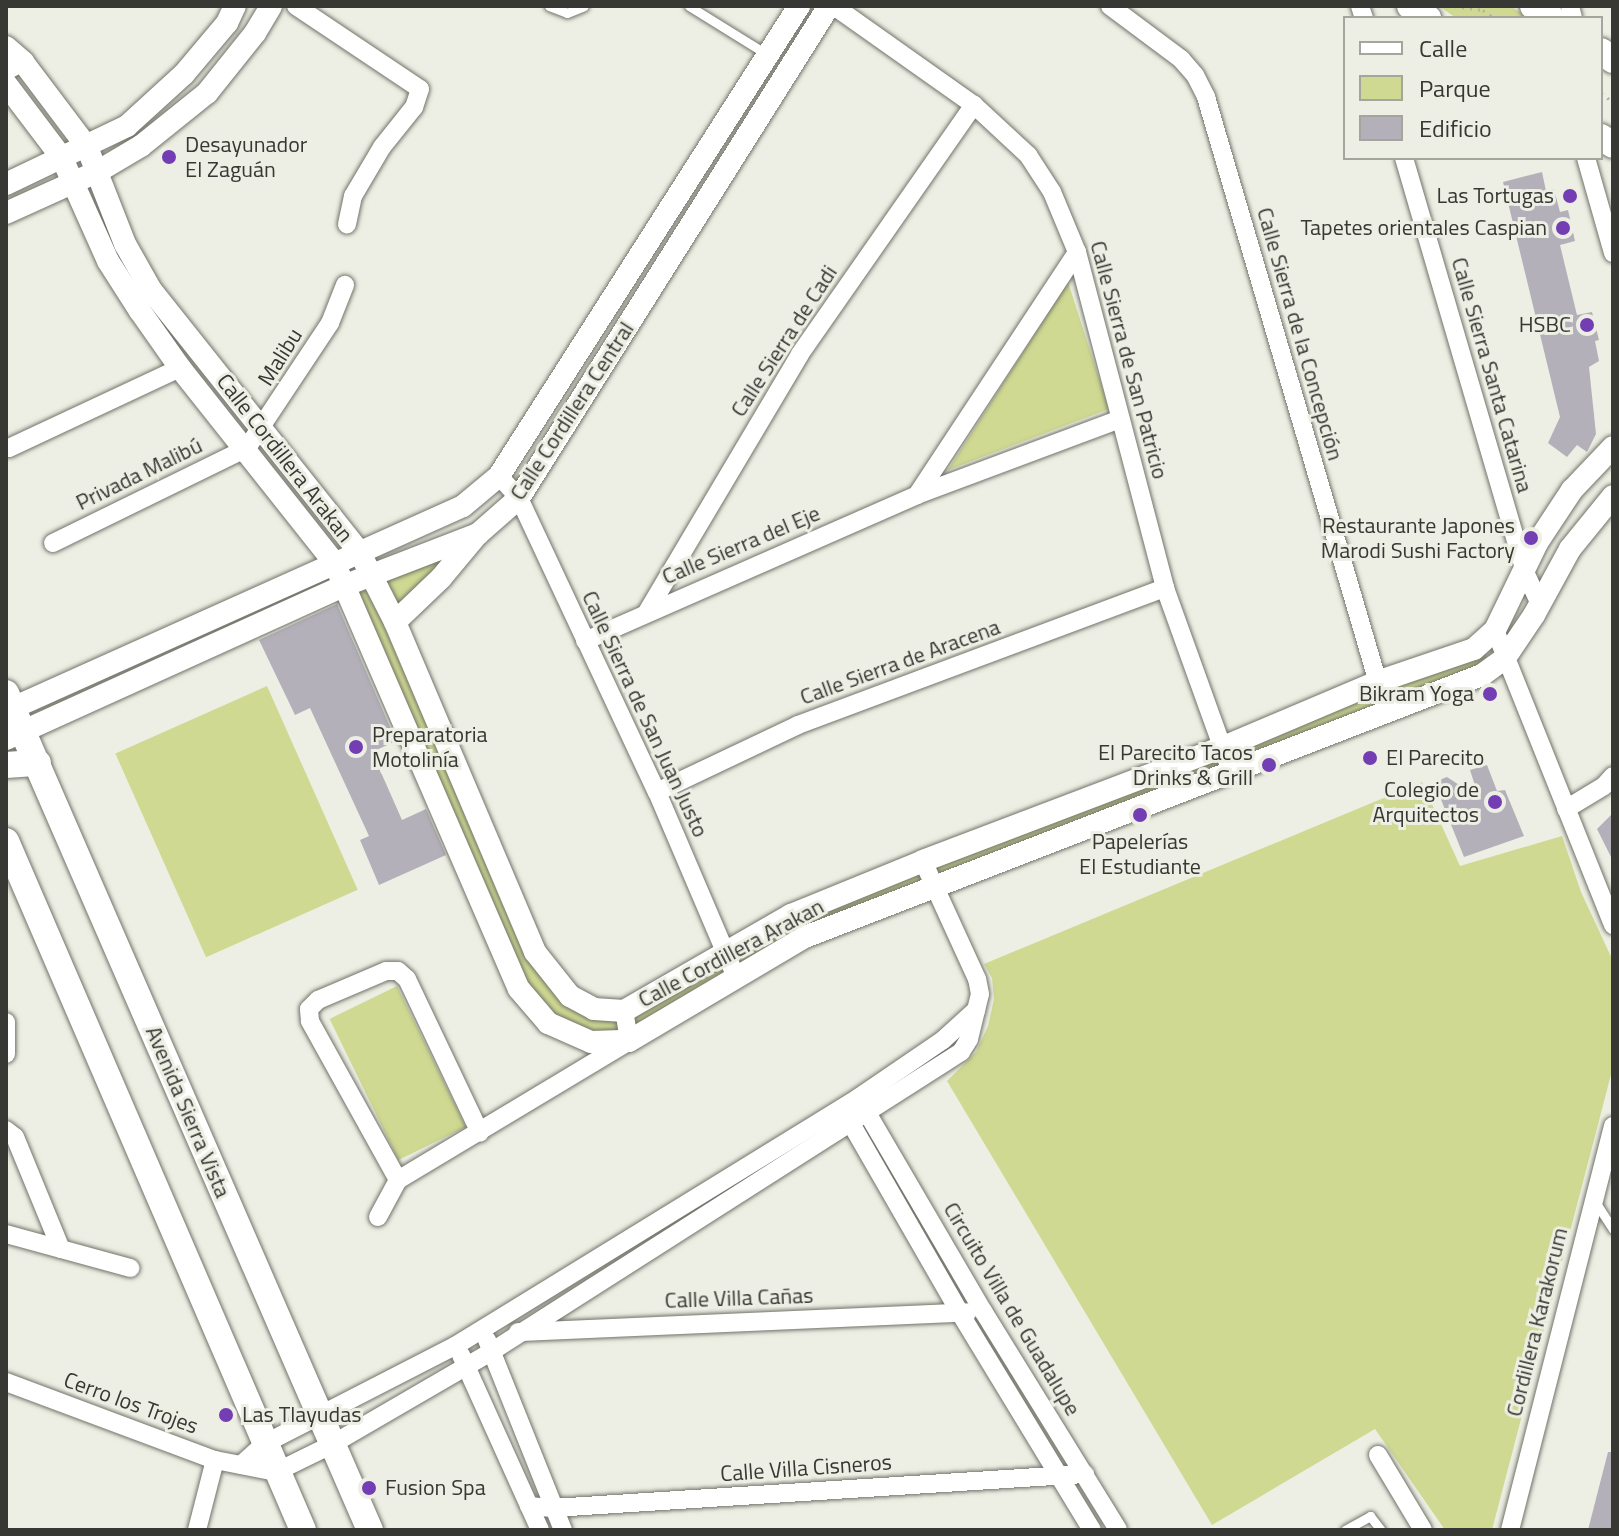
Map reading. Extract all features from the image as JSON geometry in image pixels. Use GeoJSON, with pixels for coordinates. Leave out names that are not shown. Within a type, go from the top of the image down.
{"type":"FeatureCollection","features":[{"type":"Feature","properties":{"kind":"main road","name":"Avenida Sierra Vista"},"geometry":{"type":"LineString","coordinates":[[11,716],[38,763],[370,1530]]}},
{"type":"Feature","properties":{"kind":"main road"},"geometry":{"type":"LineString","coordinates":[[6,765],[38,763]]}},
{"type":"Feature","properties":{"kind":"main road"},"geometry":{"type":"LineString","coordinates":[[8,853],[303,1530]]}},
{"type":"Feature","properties":{"kind":"street"},"geometry":{"type":"LineString","coordinates":[[6,184],[127,126],[184,74],[227,23],[235,6]]}},
{"type":"Feature","properties":{"kind":"street"},"geometry":{"type":"LineString","coordinates":[[6,213],[97,172],[141,146],[207,93],[255,33],[271,6]]}},
{"type":"Feature","properties":{"kind":"street"},"geometry":{"type":"LineString","coordinates":[[296,6],[420,89],[414,107],[382,147],[353,196],[347,224]]}},
{"type":"Feature","properties":{"kind":"street","name":"Calle Cordillera Central"},"geometry":{"type":"LineString","coordinates":[[11,716],[334,562],[463,506],[499,476],[799,6]]}},
{"type":"Feature","properties":{"kind":"street","name":"Calle Cordillera Central"},"geometry":{"type":"LineString","coordinates":[[11,716],[478,534],[519,498],[832,6]]}},
{"type":"Feature","properties":{"kind":"street","name":"Calle Sierra de San Patricio"},"geometry":{"type":"LineString","coordinates":[[832,6],[974,105],[1028,155],[1052,192],[1077,252],[1165,588],[1231,771]]}},
{"type":"Feature","properties":{"kind":"street","name":"Calle Sierra de la Concepción"},"geometry":{"type":"LineString","coordinates":[[1110,6],[1181,59],[1195,75],[1206,97],[1387,713]]}},
{"type":"Feature","properties":{"kind":"street","name":"Calle Cordillera Arakan"},"geometry":{"type":"LineString","coordinates":[[12,60],[87,147],[125,244],[151,290],[264,428],[360,553],[395,622],[535,952],[570,996],[594,1009],[624,1011],[791,915],[923,861],[1221,748],[1377,682],[1474,649],[1495,630],[1537,543],[1572,490],[1613,447]]}},
{"type":"Feature","properties":{"kind":"street","name":"Calle Cordillera Arakan"},"geometry":{"type":"LineString","coordinates":[[6,84],[62,158],[108,261],[180,368],[247,448],[334,562],[519,989],[548,1023],[591,1042],[629,1041],[805,937],[932,885],[1482,675],[1505,658],[1540,604],[1570,549],[1613,496]]}},
{"type":"Feature","properties":{"kind":"street","name":"Calle Sierra de Cadi"},"geometry":{"type":"LineString","coordinates":[[647,612],[800,354],[974,105]]}},
{"type":"Feature","properties":{"kind":"street"},"geometry":{"type":"LineString","coordinates":[[718,133],[741,148]]}},
{"type":"Feature","properties":{"kind":"street","name":"Calle Sierra Santa Catarina"},"geometry":{"type":"LineString","coordinates":[[1405,160],[1525,572],[1540,604]]}},
{"type":"Feature","properties":{"kind":"street"},"geometry":{"type":"LineString","coordinates":[[1603,160],[1613,253]]}},
{"type":"Feature","properties":{"kind":"street"},"geometry":{"type":"LineString","coordinates":[[917,495],[1077,252]]}},
{"type":"Feature","properties":{"kind":"street","name":"Malibu"},"geometry":{"type":"LineString","coordinates":[[247,448],[264,428],[330,323],[345,285]]}},
{"type":"Feature","properties":{"kind":"street"},"geometry":{"type":"LineString","coordinates":[[9,448],[180,368]]}},
{"type":"Feature","properties":{"kind":"street","name":"Calle Sierra del Eje"},"geometry":{"type":"LineString","coordinates":[[585,641],[917,495],[1120,419]]}},
{"type":"Feature","properties":{"kind":"street","name":"Privada Malibú"},"geometry":{"type":"LineString","coordinates":[[53,543],[247,448]]}},
{"type":"Feature","properties":{"kind":"street","name":"Calle Sierra de San Juan Justo"},"geometry":{"type":"LineString","coordinates":[[499,476],[519,498],[657,792],[736,977]]}},
{"type":"Feature","properties":{"kind":"street"},"geometry":{"type":"LineString","coordinates":[[395,622],[441,578],[478,534]]}},
{"type":"Feature","properties":{"kind":"street","name":"Calle Sierra de Aracena"},"geometry":{"type":"LineString","coordinates":[[657,792],[798,725],[1165,588]]}},
{"type":"Feature","properties":{"kind":"street"},"geometry":{"type":"LineString","coordinates":[[1495,630],[1613,925]]}},
{"type":"Feature","properties":{"kind":"street"},"geometry":{"type":"LineString","coordinates":[[1566,809],[1604,786],[1613,776]]}},
{"type":"Feature","properties":{"kind":"street"},"geometry":{"type":"LineString","coordinates":[[276,1472],[331,1445],[494,1350],[863,1104],[955,1058],[969,1039],[978,1008],[977,979],[923,861]]}},
{"type":"Feature","properties":{"kind":"street"},"geometry":{"type":"LineString","coordinates":[[398,1180],[310,1021],[309,1009],[318,1000],[386,971],[398,971],[407,979],[480,1133]]}},
{"type":"Feature","properties":{"kind":"street"},"geometry":{"type":"LineString","coordinates":[[378,1217],[398,1180],[629,1041],[624,1011]]}},
{"type":"Feature","properties":{"kind":"street"},"geometry":{"type":"LineString","coordinates":[[6,1022],[6,1054]]}},
{"type":"Feature","properties":{"kind":"street","name":"Circuito Villa de Guadalupe"},"geometry":{"type":"LineString","coordinates":[[863,1104],[983,1311],[1118,1530]]}},
{"type":"Feature","properties":{"kind":"street"},"geometry":{"type":"LineString","coordinates":[[241,1465],[264,1444],[320,1418],[455,1346],[846,1115]]}},
{"type":"Feature","properties":{"kind":"street","name":"Circuito Villa de Guadalupe"},"geometry":{"type":"LineString","coordinates":[[846,1115],[960,1313],[1092,1530]]}},
{"type":"Feature","properties":{"kind":"street","name":"Cordillera Karakorum"},"geometry":{"type":"LineString","coordinates":[[1510,1530],[1613,1126]]}},
{"type":"Feature","properties":{"kind":"street"},"geometry":{"type":"LineString","coordinates":[[6,1130],[15,1137],[61,1249]]}},
{"type":"Feature","properties":{"kind":"street"},"geometry":{"type":"LineString","coordinates":[[6,1234],[130,1268]]}},
{"type":"Feature","properties":{"kind":"street","name":"Calle Villa Cañas"},"geometry":{"type":"LineString","coordinates":[[517,1332],[983,1311]]}},
{"type":"Feature","properties":{"kind":"street"},"geometry":{"type":"LineString","coordinates":[[506,1315],[517,1332]]}},
{"type":"Feature","properties":{"kind":"street"},"geometry":{"type":"LineString","coordinates":[[481,1330],[494,1350],[563,1530]]}},
{"type":"Feature","properties":{"kind":"street"},"geometry":{"type":"LineString","coordinates":[[455,1346],[467,1365],[540,1530]]}},
{"type":"Feature","properties":{"kind":"street","name":"Cerro los Trojes"},"geometry":{"type":"LineString","coordinates":[[6,1382],[215,1460],[276,1472]]}},
{"type":"Feature","properties":{"kind":"street"},"geometry":{"type":"LineString","coordinates":[[1378,1455],[1417,1528]]}},
{"type":"Feature","properties":{"kind":"street"},"geometry":{"type":"LineString","coordinates":[[197,1530],[215,1460]]}},
{"type":"Feature","properties":{"kind":"street","name":"Calle Villa Cisneros"},"geometry":{"type":"LineString","coordinates":[[529,1506],[553,1508],[1085,1474]]}},
{"type":"Feature","properties":{"kind":"lane"},"geometry":{"type":"LineString","coordinates":[[549,6],[567,13],[584,6]]}},
{"type":"Feature","properties":{"kind":"lane"},"geometry":{"type":"LineString","coordinates":[[689,6],[768,55]]}},
{"type":"Feature","properties":{"kind":"lane"},"geometry":{"type":"LineString","coordinates":[[1593,1197],[1613,1229]]}},
{"type":"Feature","properties":{"kind":"lane"},"geometry":{"type":"LineString","coordinates":[[1345,1530],[1370,1516],[1381,1530]]}},
{"type":"Feature","properties":{"kind":"path"},"geometry":{"type":"LineString","coordinates":[[1454,6],[1483,10],[1492,16]]}},
{"type":"Feature","properties":{"kind":"green space"},"geometry":{"type":"Polygon","coordinates":[[[1439,6],[1511,6],[1525,16],[1453,16],[1439,6]]]}},
{"type":"Feature","properties":{"kind":"green space"},"geometry":{"type":"Polygon","coordinates":[[[1068,282],[1109,409],[948,470],[1068,282]]]}},
{"type":"Feature","properties":{"kind":"green space"},"geometry":{"type":"Polygon","coordinates":[[[478,534],[395,622],[372,575],[478,534]]]}},
{"type":"Feature","properties":{"kind":"green space"},"geometry":{"type":"Polygon","coordinates":[[[371,581],[529,948],[599,1012],[799,915],[1483,649],[1490,665],[929,883],[628,1040],[549,1021],[520,986],[355,587],[371,581]]]}},
{"type":"Feature","properties":{"kind":"green space"},"geometry":{"type":"Polygon","coordinates":[[[267,686],[358,890],[206,957],[115,754],[267,686]]]}},
{"type":"Feature","properties":{"kind":"green space"},"geometry":{"type":"Polygon","coordinates":[[[1422,782],[1460,866],[1562,836],[1581,892],[1613,961],[1613,1067],[1492,1530],[1445,1530],[1375,1429],[1212,1525],[947,1081],[976,1052],[988,1026],[994,999],[992,978],[984,964],[1422,782]]]}},
{"type":"Feature","properties":{"kind":"green space"},"geometry":{"type":"Polygon","coordinates":[[[397,986],[466,1127],[398,1160],[330,1019],[397,986]]]}},
{"type":"Feature","properties":{"kind":"building"},"geometry":{"type":"Polygon","coordinates":[[[1542,172],[1546,191],[1554,189],[1560,212],[1568,210],[1575,241],[1560,245],[1577,315],[1592,312],[1599,340],[1595,341],[1599,361],[1589,367],[1596,434],[1587,452],[1577,445],[1567,457],[1548,443],[1560,417],[1503,182],[1542,172]]]}},
{"type":"Feature","properties":{"kind":"building","name":"Preparatoria Motolinía"},"geometry":{"type":"Polygon","coordinates":[[[337,604],[396,741],[372,752],[402,820],[426,809],[446,855],[379,885],[360,840],[369,836],[310,708],[295,715],[259,640],[337,604]]]}},
{"type":"Feature","properties":{"kind":"building","name":"Colegio de Arquitectos"},"geometry":{"type":"Polygon","coordinates":[[[1487,765],[1497,791],[1505,790],[1524,836],[1464,857],[1434,782],[1447,777],[1479,798],[1470,770],[1487,765]]]}},
{"type":"Feature","properties":{"kind":"building"},"geometry":{"type":"Polygon","coordinates":[[[1613,813],[1613,861],[1597,829],[1613,813]]]}},
{"type":"Feature","properties":{"kind":"building"},"geometry":{"type":"Polygon","coordinates":[[[1608,1452],[1613,1452],[1613,1530],[1588,1530],[1608,1452]]]}},
{"type":"Feature","properties":{"kind":"place","name":"Desayunador El Zaguán"},"geometry":{"type":"Point","coordinates":[169,157]}},
{"type":"Feature","properties":{"kind":"place","name":"Las Tortugas"},"geometry":{"type":"Point","coordinates":[1570,196]}},
{"type":"Feature","properties":{"kind":"place","name":"Tapetes orientales Caspian"},"geometry":{"type":"Point","coordinates":[1563,228]}},
{"type":"Feature","properties":{"kind":"place","name":"HSBC"},"geometry":{"type":"Point","coordinates":[1587,325]}},
{"type":"Feature","properties":{"kind":"place","name":"Restaurante Japones Marodi Sushi Factory"},"geometry":{"type":"Point","coordinates":[1531,538]}},
{"type":"Feature","properties":{"kind":"place","name":"Bikram Yoga"},"geometry":{"type":"Point","coordinates":[1490,694]}},
{"type":"Feature","properties":{"kind":"place","name":"Preparatoria Motolinía"},"geometry":{"type":"Point","coordinates":[356,747]}},
{"type":"Feature","properties":{"kind":"place","name":"El Parecito"},"geometry":{"type":"Point","coordinates":[1370,758]}},
{"type":"Feature","properties":{"kind":"place","name":"El Parecito Tacos Drinks & Grill"},"geometry":{"type":"Point","coordinates":[1269,765]}},
{"type":"Feature","properties":{"kind":"place","name":"Colegio de Arquitectos"},"geometry":{"type":"Point","coordinates":[1495,802]}},
{"type":"Feature","properties":{"kind":"place","name":"Papelerías El Estudiante"},"geometry":{"type":"Point","coordinates":[1140,815]}},
{"type":"Feature","properties":{"kind":"place","name":"Las Tlayudas"},"geometry":{"type":"Point","coordinates":[226,1415]}},
{"type":"Feature","properties":{"kind":"place","name":"Fusion Spa"},"geometry":{"type":"Point","coordinates":[369,1488]}}]}
